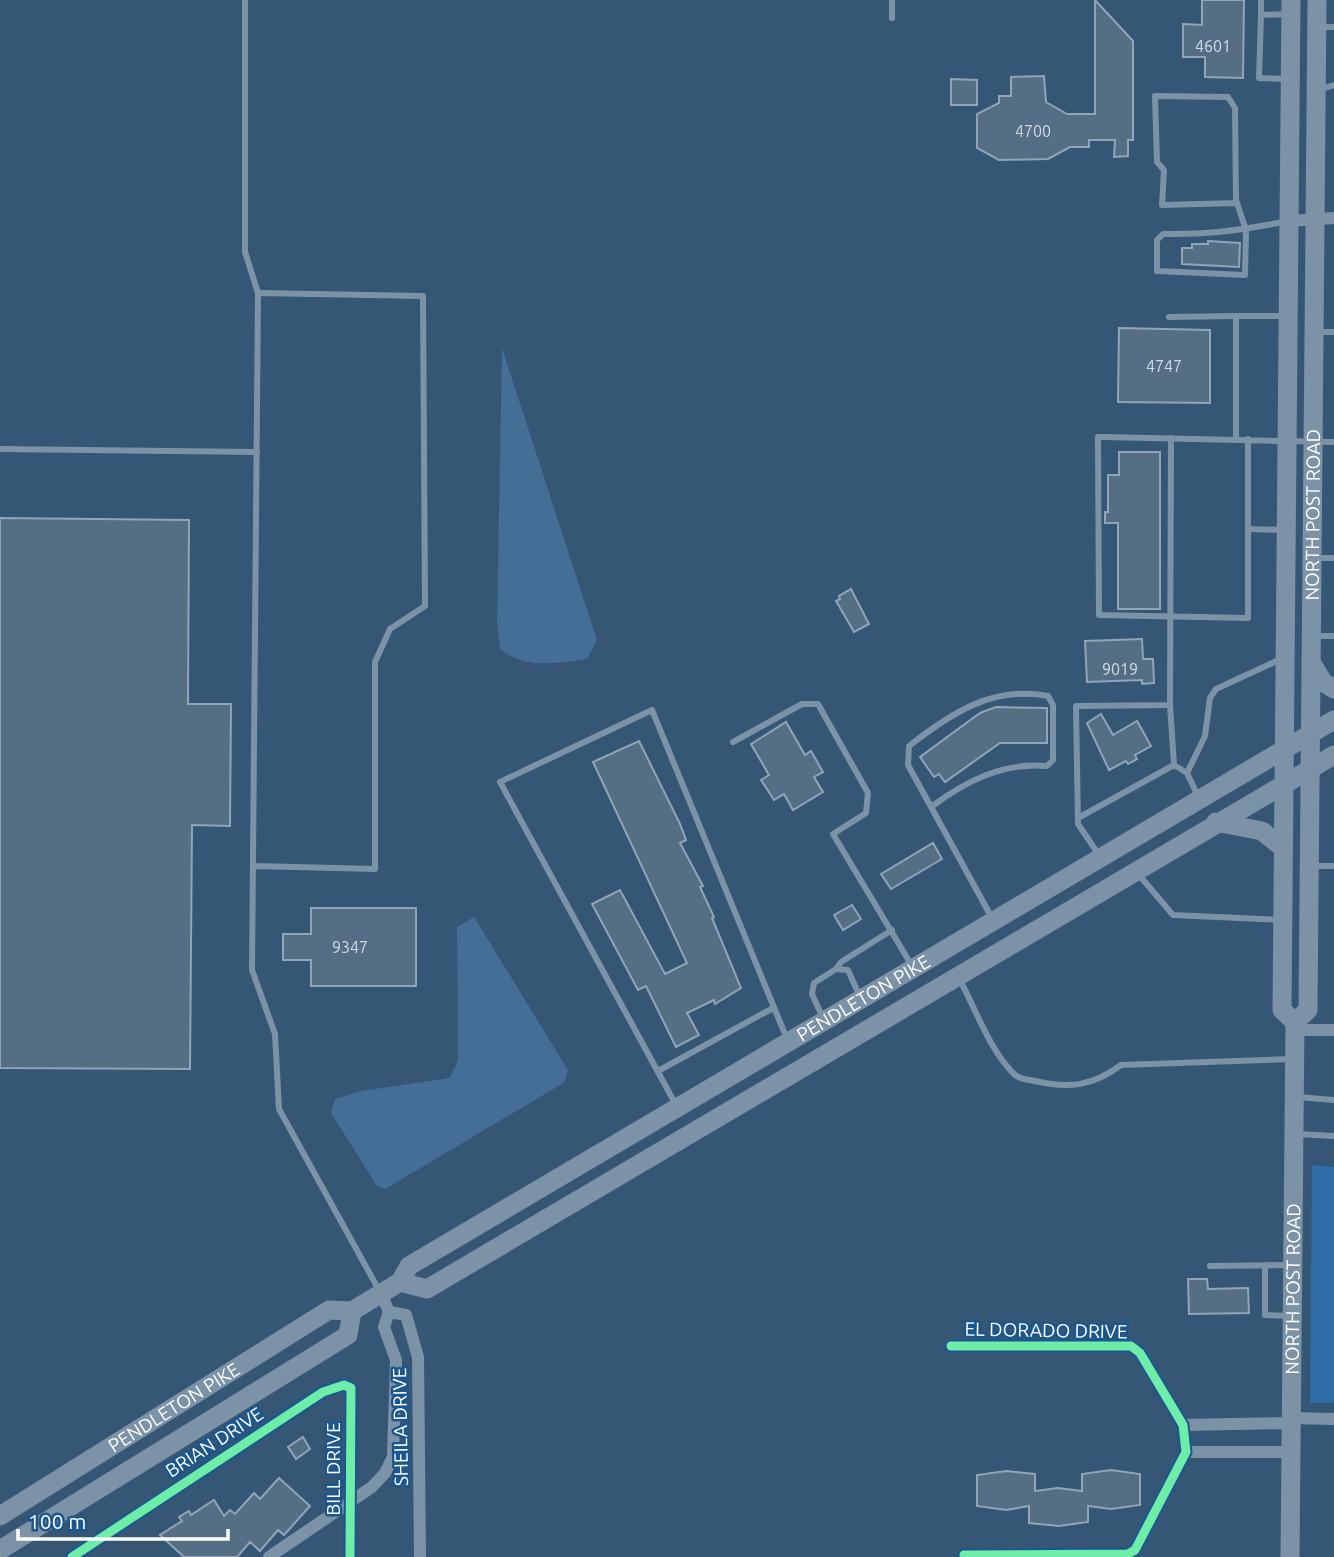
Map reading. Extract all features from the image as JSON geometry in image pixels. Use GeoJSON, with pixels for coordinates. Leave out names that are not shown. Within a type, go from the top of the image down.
{"type":"FeatureCollection","features":[{"type":"Feature","properties":{"kind":"main road","name":"NORTH POST ROAD"},"geometry":{"type":"LineString","coordinates":[[1290,1557],[1294,1059],[1295,1026],[1308,1010],[1313,440],[1324,332],[1325,27],[1317,0]]}},
{"type":"Feature","properties":{"kind":"main road","name":"NORTH POST ROAD"},"geometry":{"type":"LineString","coordinates":[[1290,7],[1282,1010],[1295,1026]]}},
{"type":"Feature","properties":{"kind":"main road"},"geometry":{"type":"LineString","coordinates":[[1311,662],[1323,682],[1334,689]]}},
{"type":"Feature","properties":{"kind":"main road","name":"PENDLETON PIKE"},"geometry":{"type":"LineString","coordinates":[[0,1516],[329,1310],[352,1311],[400,1282],[409,1266],[1334,720]]}},
{"type":"Feature","properties":{"kind":"main road","name":"PENDLETON PIKE"},"geometry":{"type":"LineString","coordinates":[[400,1282],[427,1289],[1216,822],[1334,755]]}},
{"type":"Feature","properties":{"kind":"main road"},"geometry":{"type":"LineString","coordinates":[[1216,822],[1262,831],[1283,848]]}},
{"type":"Feature","properties":{"kind":"main road","name":"PENDLETON PIKE"},"geometry":{"type":"LineString","coordinates":[[0,1550],[348,1335],[352,1311]]}},
{"type":"Feature","properties":{"kind":"street"},"geometry":{"type":"LineString","coordinates":[[1289,221],[1324,218]]}},
{"type":"Feature","properties":{"kind":"street"},"geometry":{"type":"LineString","coordinates":[[1295,1026],[1334,1030]]}},
{"type":"Feature","properties":{"kind":"street","name":"SHEILA DRIVE"},"geometry":{"type":"LineString","coordinates":[[269,1557],[351,1504],[385,1473],[393,1457],[396,1360],[384,1327],[390,1312],[381,1293]]}},
{"type":"Feature","properties":{"kind":"street","name":"SHEILA DRIVE"},"geometry":{"type":"LineString","coordinates":[[390,1312],[406,1315],[418,1357],[420,1557]]}},
{"type":"Feature","properties":{"kind":"street","name":"EL DORADO DRIVE"},"geometry":{"type":"LineString","coordinates":[[951,1346],[1131,1346],[1142,1355],[1183,1424]]}},
{"type":"Feature","properties":{"kind":"street","name":"BILL DRIVE"},"geometry":{"type":"LineString","coordinates":[[344,1385],[351,1388],[350,1557]]}},
{"type":"Feature","properties":{"kind":"street","name":"BRIAN DRIVE"},"geometry":{"type":"LineString","coordinates":[[72,1557],[323,1392],[344,1385]]}},
{"type":"Feature","properties":{"kind":"street"},"geometry":{"type":"LineString","coordinates":[[964,1555],[1128,1554],[1135,1550],[1186,1452],[1183,1424],[1334,1419]]}},
{"type":"Feature","properties":{"kind":"street"},"geometry":{"type":"LineString","coordinates":[[1186,1452],[1291,1452]]}},
{"type":"Feature","properties":{"kind":"lane"},"geometry":{"type":"LineString","coordinates":[[245,0],[245,252],[258,293],[252,970],[275,1034],[279,1109],[381,1293]]}},
{"type":"Feature","properties":{"kind":"lane"},"geometry":{"type":"LineString","coordinates":[[892,0],[892,18]]}},
{"type":"Feature","properties":{"kind":"lane"},"geometry":{"type":"LineString","coordinates":[[1261,0],[1259,78],[1290,80]]}},
{"type":"Feature","properties":{"kind":"lane"},"geometry":{"type":"LineString","coordinates":[[1261,15],[1290,7]]}},
{"type":"Feature","properties":{"kind":"lane"},"geometry":{"type":"LineString","coordinates":[[1237,203],[1162,205],[1164,170],[1157,162],[1155,96],[1228,97],[1235,108],[1237,203],[1246,230],[1245,275],[1157,271],[1157,240],[1163,234],[1246,230],[1289,221]]}},
{"type":"Feature","properties":{"kind":"lane"},"geometry":{"type":"LineString","coordinates":[[253,866],[375,869],[375,662],[390,629],[425,606],[423,296],[258,293]]}},
{"type":"Feature","properties":{"kind":"lane"},"geometry":{"type":"LineString","coordinates":[[1236,316],[1236,439]]}},
{"type":"Feature","properties":{"kind":"lane"},"geometry":{"type":"LineString","coordinates":[[1169,317],[1288,316]]}},
{"type":"Feature","properties":{"kind":"lane"},"geometry":{"type":"LineString","coordinates":[[1248,439],[1248,618],[1099,615],[1098,437],[1287,439],[1334,442]]}},
{"type":"Feature","properties":{"kind":"lane"},"geometry":{"type":"LineString","coordinates":[[1171,438],[1170,705],[1174,765]]}},
{"type":"Feature","properties":{"kind":"lane"},"geometry":{"type":"LineString","coordinates":[[0,449],[257,452]]}},
{"type":"Feature","properties":{"kind":"lane"},"geometry":{"type":"LineString","coordinates":[[1248,529],[1286,530]]}},
{"type":"Feature","properties":{"kind":"lane"},"geometry":{"type":"LineString","coordinates":[[1312,558],[1334,558]]}},
{"type":"Feature","properties":{"kind":"lane"},"geometry":{"type":"LineString","coordinates":[[1312,636],[1334,636]]}},
{"type":"Feature","properties":{"kind":"lane"},"geometry":{"type":"LineString","coordinates":[[1186,773],[1205,736],[1210,698],[1216,689],[1285,657]]}},
{"type":"Feature","properties":{"kind":"lane"},"geometry":{"type":"LineString","coordinates":[[931,807],[949,794],[1004,767],[1047,766],[1053,760],[1053,705],[1048,696],[993,697],[972,703],[953,713],[909,746],[908,765],[931,807],[993,920]]}},
{"type":"Feature","properties":{"kind":"lane"},"geometry":{"type":"LineString","coordinates":[[733,741],[802,704],[818,704],[868,793],[866,813],[833,834],[913,967]]}},
{"type":"Feature","properties":{"kind":"lane"},"geometry":{"type":"LineString","coordinates":[[1100,857],[1078,824],[1076,706],[1170,705]]}},
{"type":"Feature","properties":{"kind":"lane"},"geometry":{"type":"LineString","coordinates":[[677,1107],[500,782],[652,710],[788,1041]]}},
{"type":"Feature","properties":{"kind":"lane"},"geometry":{"type":"LineString","coordinates":[[1174,765],[1186,773],[1199,798]]}},
{"type":"Feature","properties":{"kind":"lane"},"geometry":{"type":"LineString","coordinates":[[1078,818],[1174,765]]}},
{"type":"Feature","properties":{"kind":"lane"},"geometry":{"type":"LineString","coordinates":[[1309,865],[1334,866]]}},
{"type":"Feature","properties":{"kind":"lane"},"geometry":{"type":"LineString","coordinates":[[1135,870],[1173,915],[1283,920]]}},
{"type":"Feature","properties":{"kind":"lane"},"geometry":{"type":"LineString","coordinates":[[825,1020],[813,994],[814,983],[836,969],[841,962],[892,930]]}},
{"type":"Feature","properties":{"kind":"lane"},"geometry":{"type":"LineString","coordinates":[[836,969],[848,970],[861,998]]}},
{"type":"Feature","properties":{"kind":"lane"},"geometry":{"type":"LineString","coordinates":[[958,976],[997,1051],[1016,1077],[1052,1085],[1082,1086],[1101,1080],[1121,1065],[1294,1059]]}},
{"type":"Feature","properties":{"kind":"lane"},"geometry":{"type":"LineString","coordinates":[[658,1071],[773,1008]]}},
{"type":"Feature","properties":{"kind":"lane"},"geometry":{"type":"LineString","coordinates":[[1294,1097],[1334,1100]]}},
{"type":"Feature","properties":{"kind":"lane"},"geometry":{"type":"LineString","coordinates":[[1294,1134],[1334,1136]]}},
{"type":"Feature","properties":{"kind":"lane"},"geometry":{"type":"LineString","coordinates":[[1265,1265],[1265,1315],[1292,1316]]}},
{"type":"Feature","properties":{"kind":"lane"},"geometry":{"type":"LineString","coordinates":[[1210,1266],[1292,1265]]}},
{"type":"Feature","properties":{"kind":"shaded area"},"geometry":{"type":"Polygon","coordinates":[[[502,348],[597,640],[587,659],[553,663],[531,662],[510,656],[500,649],[497,622],[502,348]]]}},
{"type":"Feature","properties":{"kind":"shaded area"},"geometry":{"type":"Polygon","coordinates":[[[474,917],[568,1070],[565,1082],[385,1189],[377,1186],[331,1113],[335,1099],[361,1091],[450,1078],[458,1060],[457,927],[474,917]]]}},
{"type":"Feature","properties":{"kind":"shaded area"},"geometry":{"type":"Polygon","coordinates":[[[1312,1165],[1334,1167],[1334,1403],[1310,1403],[1312,1165]]]}},
{"type":"Feature","properties":{"kind":"building"},"geometry":{"type":"Polygon","coordinates":[[[1095,0],[1133,41],[1133,140],[1128,140],[1128,156],[1114,157],[1115,140],[1089,140],[1089,147],[1070,147],[1048,159],[999,160],[977,148],[977,114],[999,103],[999,96],[1011,96],[1011,77],[1044,76],[1046,102],[1067,114],[1095,114],[1095,0]]]}},
{"type":"Feature","properties":{"kind":"building"},"geometry":{"type":"Polygon","coordinates":[[[1202,0],[1244,0],[1243,78],[1205,77],[1205,57],[1183,57],[1183,24],[1202,25],[1202,0]]]}},
{"type":"Feature","properties":{"kind":"building"},"geometry":{"type":"Polygon","coordinates":[[[951,79],[977,80],[977,105],[951,105],[951,79]]]}},
{"type":"Feature","properties":{"kind":"building"},"geometry":{"type":"Polygon","coordinates":[[[1208,241],[1240,243],[1239,267],[1182,264],[1182,248],[1192,248],[1192,244],[1208,244],[1208,241]]]}},
{"type":"Feature","properties":{"kind":"building"},"geometry":{"type":"Polygon","coordinates":[[[1119,328],[1210,330],[1210,403],[1118,402],[1119,328]]]}},
{"type":"Feature","properties":{"kind":"building"},"geometry":{"type":"Polygon","coordinates":[[[1119,452],[1160,452],[1160,609],[1118,609],[1118,523],[1105,523],[1105,512],[1108,512],[1108,475],[1119,475],[1119,452]]]}},
{"type":"Feature","properties":{"kind":"building"},"geometry":{"type":"Polygon","coordinates":[[[0,518],[189,520],[188,704],[231,704],[230,826],[192,825],[190,1069],[0,1068],[0,518]]]}},
{"type":"Feature","properties":{"kind":"building"},"geometry":{"type":"Polygon","coordinates":[[[851,589],[869,624],[854,632],[836,601],[851,589]]]}},
{"type":"Feature","properties":{"kind":"building"},"geometry":{"type":"Polygon","coordinates":[[[1142,639],[1143,659],[1153,659],[1154,683],[1142,684],[1142,680],[1087,682],[1085,641],[1142,639]]]}},
{"type":"Feature","properties":{"kind":"building"},"geometry":{"type":"Polygon","coordinates":[[[996,707],[1047,708],[1047,743],[1000,743],[945,782],[939,774],[934,777],[920,757],[980,713],[996,707]]]}},
{"type":"Feature","properties":{"kind":"building"},"geometry":{"type":"Polygon","coordinates":[[[1101,714],[1113,735],[1137,721],[1151,746],[1135,755],[1137,759],[1128,764],[1126,761],[1109,770],[1087,723],[1101,714]]]}},
{"type":"Feature","properties":{"kind":"building"},"geometry":{"type":"Polygon","coordinates":[[[786,722],[805,755],[811,751],[823,772],[814,777],[823,792],[793,810],[784,794],[774,800],[761,780],[769,775],[751,744],[786,722]]]}},
{"type":"Feature","properties":{"kind":"building"},"geometry":{"type":"Polygon","coordinates":[[[639,741],[680,824],[686,840],[680,843],[703,886],[700,887],[741,988],[715,1004],[714,1000],[687,1013],[699,1035],[676,1047],[646,986],[638,990],[592,904],[620,890],[665,974],[687,963],[593,762],[639,741]]]}},
{"type":"Feature","properties":{"kind":"building"},"geometry":{"type":"Polygon","coordinates":[[[933,843],[942,859],[891,889],[881,874],[933,843]]]}},
{"type":"Feature","properties":{"kind":"building"},"geometry":{"type":"Polygon","coordinates":[[[852,905],[861,919],[843,930],[834,915],[852,905]]]}},
{"type":"Feature","properties":{"kind":"building"},"geometry":{"type":"Polygon","coordinates":[[[311,908],[416,908],[416,986],[311,986],[311,960],[283,960],[283,934],[311,934],[311,908]]]}},
{"type":"Feature","properties":{"kind":"building"},"geometry":{"type":"Polygon","coordinates":[[[1188,1279],[1207,1279],[1208,1289],[1248,1288],[1249,1313],[1189,1314],[1188,1279]]]}},
{"type":"Feature","properties":{"kind":"building"},"geometry":{"type":"Polygon","coordinates":[[[303,1437],[310,1449],[296,1459],[288,1447],[303,1437]]]}},
{"type":"Feature","properties":{"kind":"building"},"geometry":{"type":"Polygon","coordinates":[[[1111,1470],[1140,1474],[1140,1505],[1111,1509],[1088,1506],[1088,1522],[1059,1526],[1029,1523],[1029,1506],[1006,1510],[977,1506],[977,1475],[1006,1471],[1035,1474],[1035,1491],[1058,1488],[1082,1491],[1082,1474],[1111,1470]]]}},
{"type":"Feature","properties":{"kind":"building"},"geometry":{"type":"Polygon","coordinates":[[[279,1478],[310,1506],[284,1535],[278,1530],[260,1551],[250,1542],[237,1557],[184,1557],[160,1535],[182,1521],[179,1517],[189,1511],[191,1515],[214,1500],[224,1516],[230,1510],[235,1514],[254,1493],[260,1499],[279,1478]]]}},
{"type":"Feature","properties":{"kind":"cycle path"},"geometry":{"type":"LineString","coordinates":[[951,1346],[1131,1346],[1140,1353],[1183,1425],[1186,1452],[1135,1550],[1128,1554],[964,1555]]}},
{"type":"Feature","properties":{"kind":"cycle path"},"geometry":{"type":"LineString","coordinates":[[72,1557],[323,1392],[344,1385],[351,1388],[350,1557]]}}]}
